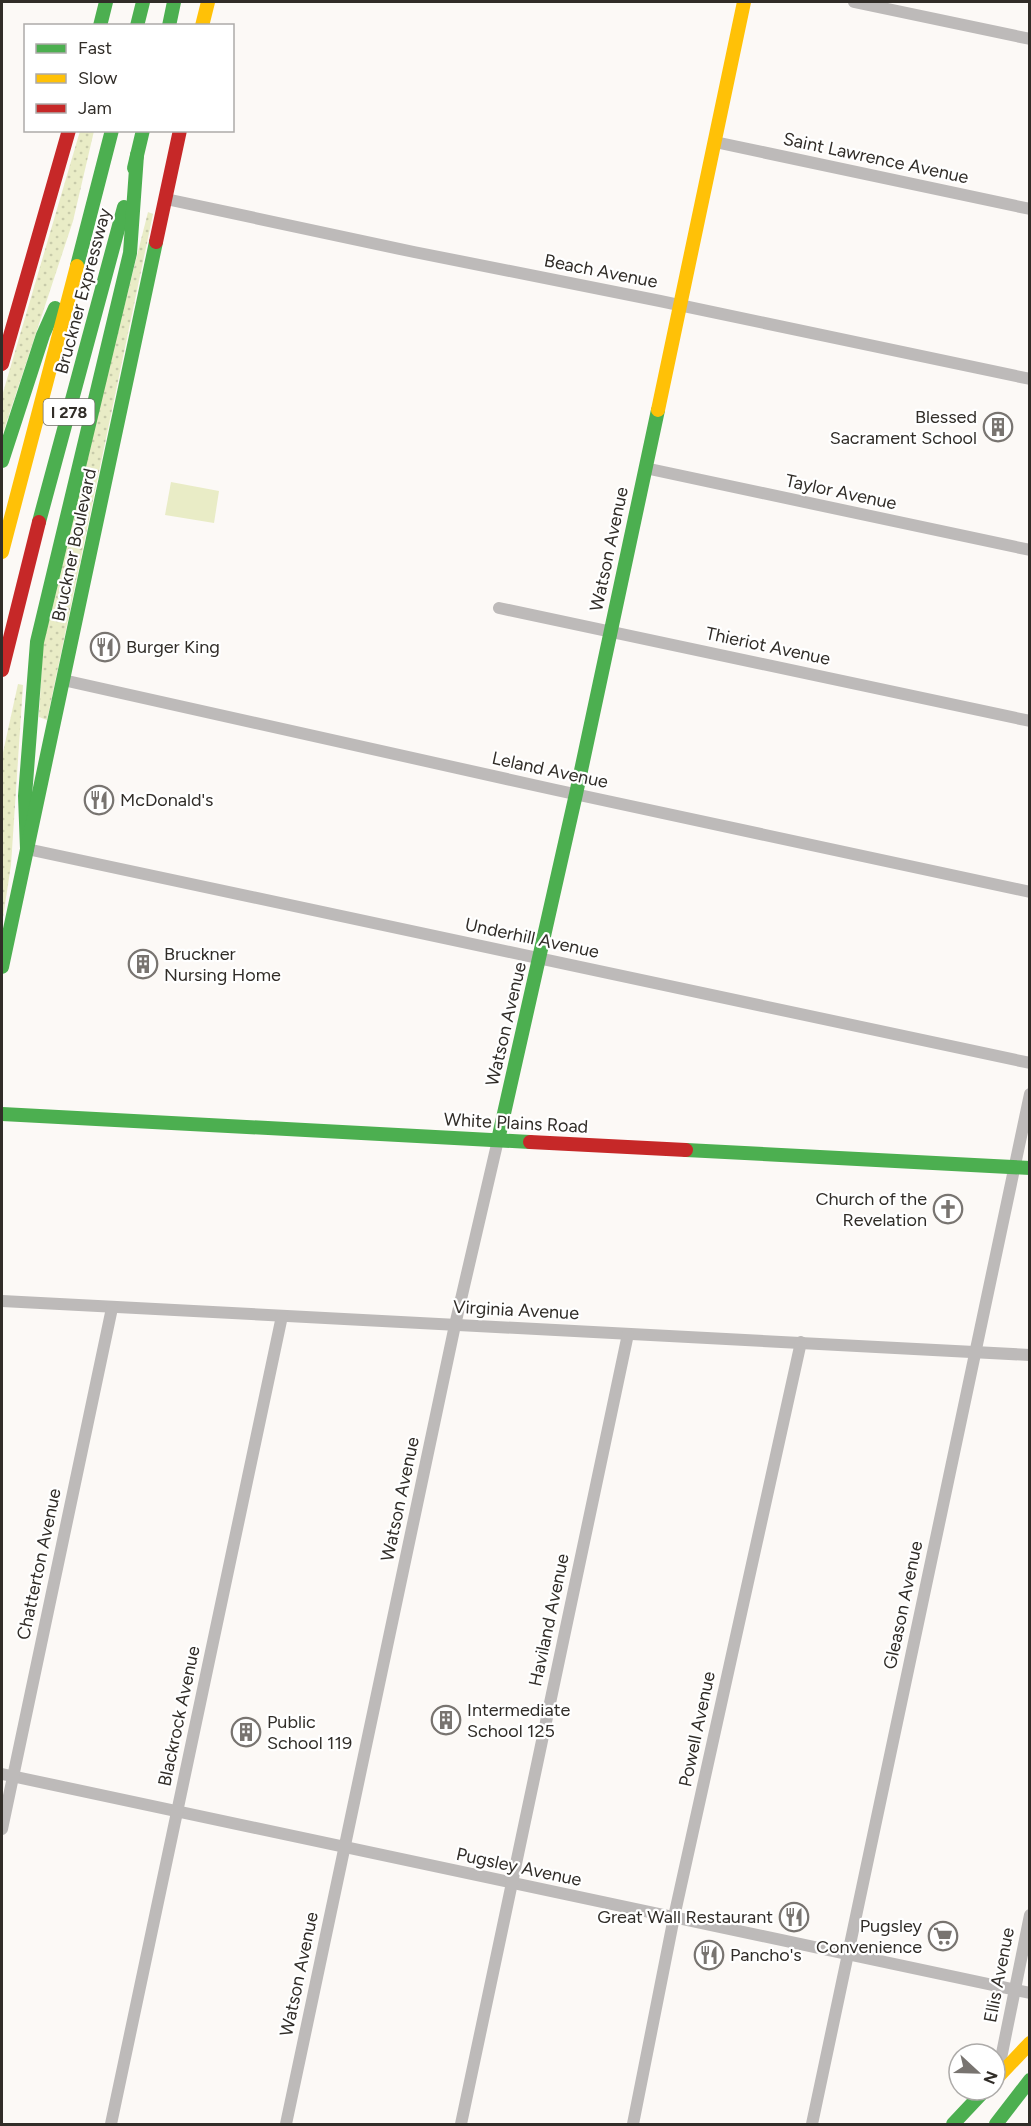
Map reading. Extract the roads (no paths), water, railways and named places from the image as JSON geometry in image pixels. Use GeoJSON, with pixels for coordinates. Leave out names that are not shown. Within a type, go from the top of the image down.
{"type":"FeatureCollection","features":[{"type":"Feature","properties":{"kind":"main road"},"geometry":{"type":"LineString","coordinates":[[100,24],[106,2]]}},
{"type":"Feature","properties":{"kind":"main road"},"geometry":{"type":"LineString","coordinates":[[138,24],[143,2]]}},
{"type":"Feature","properties":{"kind":"main road"},"geometry":{"type":"LineString","coordinates":[[169,24],[174,2]]}},
{"type":"Feature","properties":{"kind":"main road"},"geometry":{"type":"LineString","coordinates":[[202,24],[207,2]]}},
{"type":"Feature","properties":{"kind":"main road","name":"Watson Avenue"},"geometry":{"type":"LineString","coordinates":[[498,1140],[576,794],[744,2]]}},
{"type":"Feature","properties":{"kind":"main road"},"geometry":{"type":"LineString","coordinates":[[2,364],[7,328],[68,132]]}},
{"type":"Feature","properties":{"kind":"main road","name":"Bruckner Expressway"},"geometry":{"type":"LineString","coordinates":[[2,552],[112,132]]}},
{"type":"Feature","properties":{"kind":"main road","name":"Bruckner Expressway"},"geometry":{"type":"LineString","coordinates":[[2,670],[143,132]]}},
{"type":"Feature","properties":{"kind":"main road","name":"Bruckner Boulevard"},"geometry":{"type":"LineString","coordinates":[[2,967],[180,132]]}},
{"type":"Feature","properties":{"kind":"main road"},"geometry":{"type":"LineString","coordinates":[[27,849],[25,796],[37,642],[130,254],[138,155]]}},
{"type":"Feature","properties":{"kind":"main road"},"geometry":{"type":"LineString","coordinates":[[2,460],[43,335],[84,242]]}},
{"type":"Feature","properties":{"kind":"main road","name":"White Plains Road"},"geometry":{"type":"LineString","coordinates":[[2,1114],[1029,1168]]}},
{"type":"Feature","properties":{"kind":"main road"},"geometry":{"type":"LineString","coordinates":[[1007,2067],[1029,2043]]}},
{"type":"Feature","properties":{"kind":"main road"},"geometry":{"type":"LineString","coordinates":[[996,2124],[1029,2080]]}},
{"type":"Feature","properties":{"kind":"main road"},"geometry":{"type":"LineString","coordinates":[[1007,2124],[1029,2100]]}},
{"type":"Feature","properties":{"kind":"main road"},"geometry":{"type":"LineString","coordinates":[[953,2124],[974,2102]]}},
{"type":"Feature","properties":{"kind":"street"},"geometry":{"type":"LineString","coordinates":[[854,2],[1029,39]]}},
{"type":"Feature","properties":{"kind":"street","name":"Saint Lawrence Avenue"},"geometry":{"type":"LineString","coordinates":[[715,142],[1029,209]]}},
{"type":"Feature","properties":{"kind":"street","name":"Beach Avenue"},"geometry":{"type":"LineString","coordinates":[[166,199],[1029,380]]}},
{"type":"Feature","properties":{"kind":"street","name":"Taylor Avenue"},"geometry":{"type":"LineString","coordinates":[[645,468],[1029,550]]}},
{"type":"Feature","properties":{"kind":"street","name":"Thieriot Avenue"},"geometry":{"type":"LineString","coordinates":[[499,608],[1029,721]]}},
{"type":"Feature","properties":{"kind":"street","name":"Leland Avenue"},"geometry":{"type":"LineString","coordinates":[[63,680],[1029,892]]}},
{"type":"Feature","properties":{"kind":"street","name":"Underhill Avenue"},"geometry":{"type":"LineString","coordinates":[[27,849],[1029,1062]]}},
{"type":"Feature","properties":{"kind":"street","name":"Gleason Avenue"},"geometry":{"type":"LineString","coordinates":[[812,2124],[1029,1094]]}},
{"type":"Feature","properties":{"kind":"street","name":"Watson Avenue"},"geometry":{"type":"LineString","coordinates":[[286,2124],[455,1325],[498,1140]]}},
{"type":"Feature","properties":{"kind":"street","name":"Virginia Avenue"},"geometry":{"type":"LineString","coordinates":[[2,1301],[1029,1355]]}},
{"type":"Feature","properties":{"kind":"street","name":"Chatterton Avenue"},"geometry":{"type":"LineString","coordinates":[[2,1829],[7,1775],[112,1308]]}},
{"type":"Feature","properties":{"kind":"street","name":"Blackrock Avenue"},"geometry":{"type":"LineString","coordinates":[[111,2124],[282,1316]]}},
{"type":"Feature","properties":{"kind":"street","name":"Haviland Avenue"},"geometry":{"type":"LineString","coordinates":[[460,2124],[628,1334]]}},
{"type":"Feature","properties":{"kind":"street","name":"Powell Avenue"},"geometry":{"type":"LineString","coordinates":[[633,2124],[674,1917],[801,1342]]}},
{"type":"Feature","properties":{"kind":"street","name":"Pugsley Avenue"},"geometry":{"type":"LineString","coordinates":[[7,1775],[1029,1993]]}},
{"type":"Feature","properties":{"kind":"street","name":"Ellis Avenue"},"geometry":{"type":"LineString","coordinates":[[1003,2042],[1029,1915]]}},
{"type":"Feature","properties":{"kind":"place","name":"Blessed Sacrament School"},"geometry":{"type":"Point","coordinates":[998,427]}},
{"type":"Feature","properties":{"kind":"place","name":"Burger King"},"geometry":{"type":"Point","coordinates":[105,647]}},
{"type":"Feature","properties":{"kind":"place","name":"McDonald's"},"geometry":{"type":"Point","coordinates":[99,800]}},
{"type":"Feature","properties":{"kind":"place","name":"Bruckner Nursing Home"},"geometry":{"type":"Point","coordinates":[143,964]}},
{"type":"Feature","properties":{"kind":"place","name":"Church of the Revelation"},"geometry":{"type":"Point","coordinates":[948,1209]}},
{"type":"Feature","properties":{"kind":"place","name":"Intermediate School 125"},"geometry":{"type":"Point","coordinates":[446,1720]}},
{"type":"Feature","properties":{"kind":"place","name":"Public School 119"},"geometry":{"type":"Point","coordinates":[246,1732]}},
{"type":"Feature","properties":{"kind":"place","name":"Great Wall Restaurant"},"geometry":{"type":"Point","coordinates":[794,1917]}},
{"type":"Feature","properties":{"kind":"place","name":"Pugsley Convenience"},"geometry":{"type":"Point","coordinates":[943,1936]}},
{"type":"Feature","properties":{"kind":"place","name":"Pancho's"},"geometry":{"type":"Point","coordinates":[709,1955]}}]}
